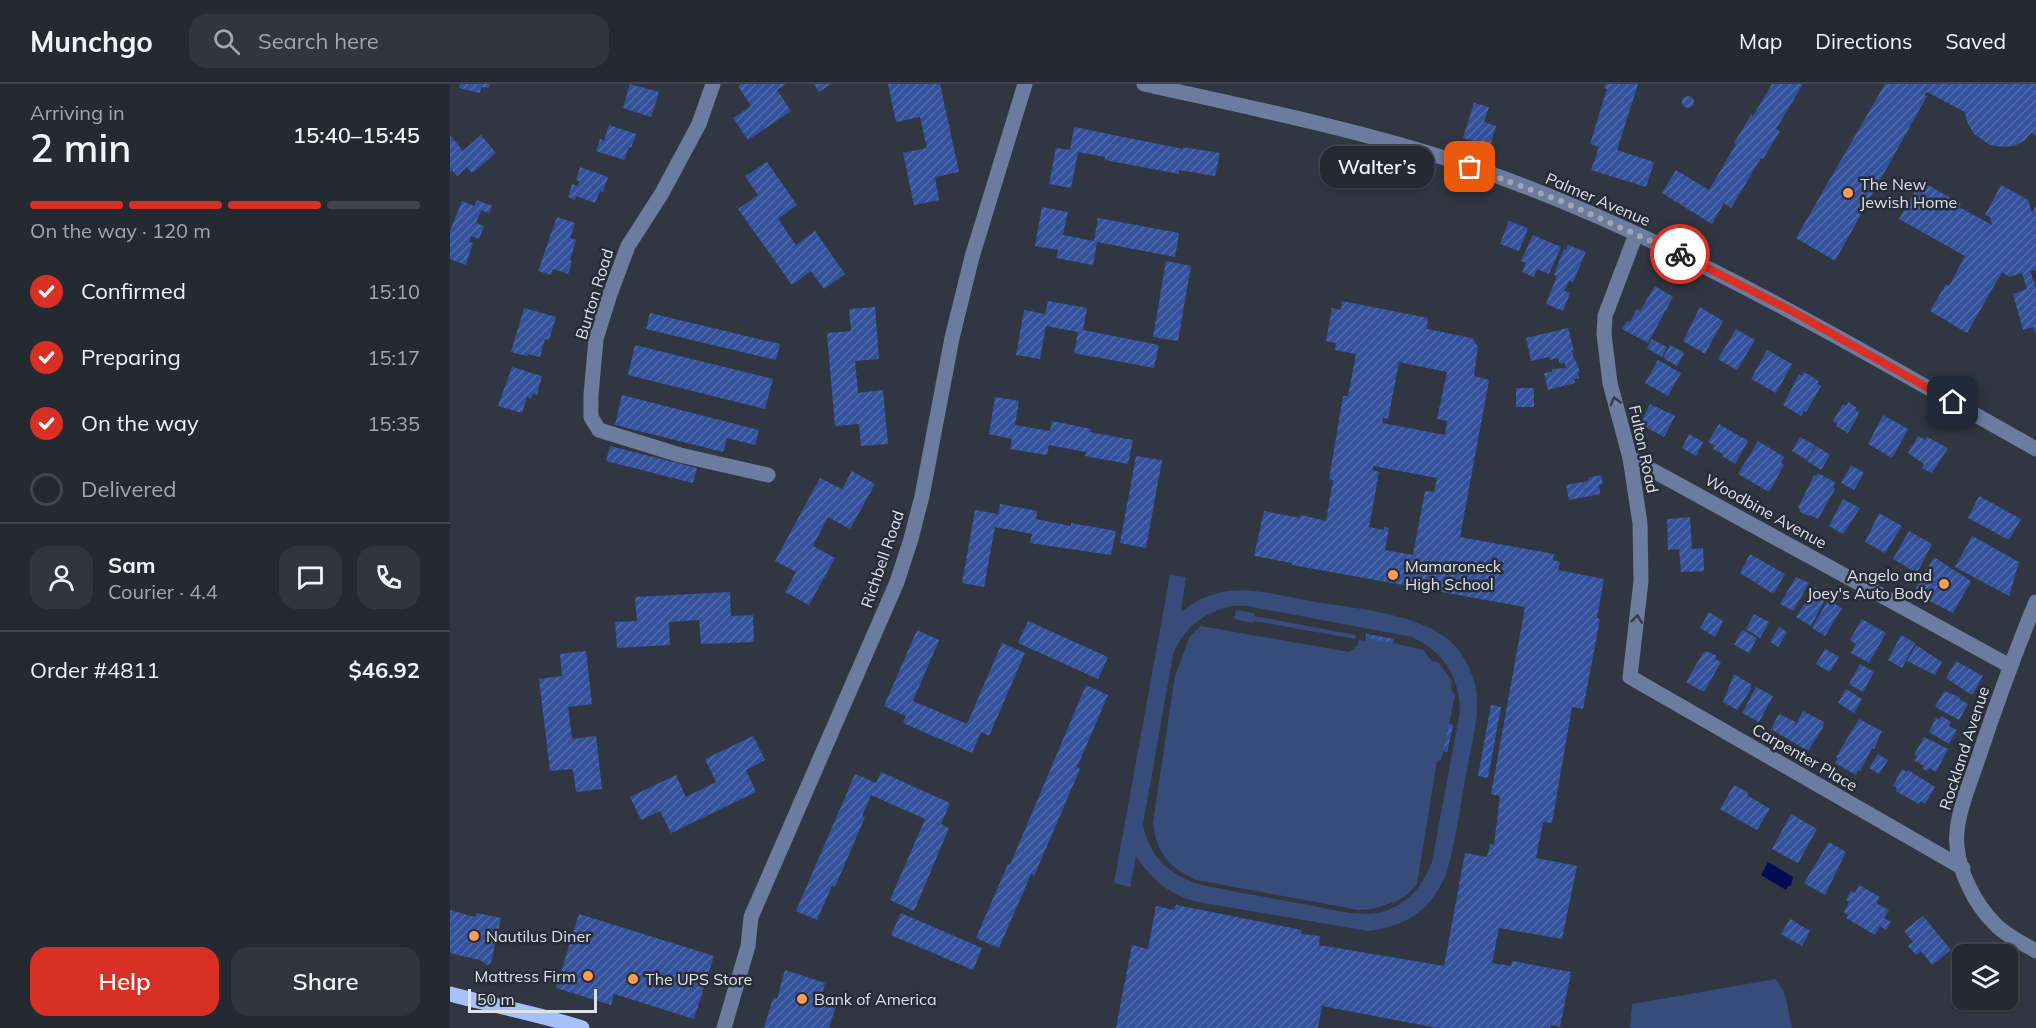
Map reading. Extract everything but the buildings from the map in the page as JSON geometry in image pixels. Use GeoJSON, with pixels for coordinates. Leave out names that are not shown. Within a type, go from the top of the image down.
{"type":"FeatureCollection","features":[{"type":"Feature","properties":{"kind":"main road"},"geometry":{"type":"LineString","coordinates":[[450,994],[582,1028]]}},
{"type":"Feature","properties":{"kind":"street","name":"Burton Road"},"geometry":{"type":"LineString","coordinates":[[713,84],[699,124],[662,193],[628,246],[610,294],[596,339],[591,417],[599,430],[680,455],[768,475]]}},
{"type":"Feature","properties":{"kind":"street","name":"Richbell Road"},"geometry":{"type":"LineString","coordinates":[[724,1028],[748,946],[751,917],[897,582],[912,539],[952,338],[972,256],[1025,84]]}},
{"type":"Feature","properties":{"kind":"street","name":"Palmer Avenue"},"geometry":{"type":"LineString","coordinates":[[1144,84],[1380,139],[1452,160],[1561,201],[1719,273],[2036,449]]}},
{"type":"Feature","properties":{"kind":"street","name":"Fulton Road"},"geometry":{"type":"LineString","coordinates":[[1630,677],[1641,581],[1640,523],[1630,458],[1610,383],[1604,334],[1605,316],[1636,234]]}},
{"type":"Feature","properties":{"kind":"street","name":"Woodbine Avenue"},"geometry":{"type":"LineString","coordinates":[[1630,458],[2010,666]]}},
{"type":"Feature","properties":{"kind":"street","name":"Rockland Avenue"},"geometry":{"type":"LineString","coordinates":[[2036,602],[2010,666],[1969,786],[1957,829],[1957,846],[1963,868],[1981,908],[1995,925],[2036,951]]}},
{"type":"Feature","properties":{"kind":"street","name":"Carpenter Place"},"geometry":{"type":"LineString","coordinates":[[1630,677],[1963,868]]}},
{"type":"Feature","properties":{"kind":"shaded area"},"geometry":{"type":"Polygon","coordinates":[[[1170,575],[1186,577],[1181,612],[1197,601],[1213,595],[1243,590],[1368,610],[1427,627],[1456,647],[1468,665],[1477,694],[1477,709],[1447,871],[1443,882],[1428,904],[1405,921],[1368,931],[1198,902],[1170,891],[1148,872],[1136,856],[1130,887],[1114,883],[1170,575]],[[1232,606],[1204,617],[1182,637],[1173,655],[1143,824],[1151,847],[1164,865],[1173,872],[1206,886],[1355,913],[1375,913],[1394,908],[1420,886],[1432,862],[1460,711],[1453,676],[1448,666],[1433,650],[1412,637],[1247,606],[1232,606]]]}},
{"type":"Feature","properties":{"kind":"shaded area"},"geometry":{"type":"Polygon","coordinates":[[[1236,610],[1254,613],[1254,616],[1356,635],[1355,639],[1254,621],[1253,623],[1234,619],[1236,610]]]}},
{"type":"Feature","properties":{"kind":"shaded area"},"geometry":{"type":"Polygon","coordinates":[[[1201,626],[1349,652],[1357,646],[1359,640],[1365,641],[1366,634],[1394,639],[1393,643],[1423,650],[1432,661],[1439,663],[1452,681],[1451,690],[1455,695],[1449,724],[1453,725],[1447,752],[1443,751],[1441,760],[1437,761],[1417,884],[1408,894],[1397,901],[1373,909],[1358,910],[1197,880],[1179,871],[1166,858],[1157,842],[1153,822],[1175,676],[1190,636],[1201,626]]]}},
{"type":"Feature","properties":{"kind":"shaded area"},"geometry":{"type":"Polygon","coordinates":[[[1768,862],[1793,877],[1791,886],[1788,886],[1786,890],[1761,875],[1768,862]]]}},
{"type":"Feature","properties":{"kind":"shaded area"},"geometry":{"type":"Polygon","coordinates":[[[1776,979],[1785,994],[1792,1028],[1630,1028],[1632,1004],[1776,979]]]}},
{"type":"Feature","properties":{"kind":"way so far"},"geometry":{"type":"LineString","coordinates":[[1470,167],[1561,201],[1680,254]]}},
{"type":"Feature","properties":{"kind":"place","name":"Walter’s"},"geometry":{"type":"Point","coordinates":[1470,167]}},
{"type":"Feature","properties":{"kind":"place","name":"The New Jewish Home"},"geometry":{"type":"Point","coordinates":[1848,193]}},
{"type":"Feature","properties":{"kind":"place","name":"Mamaroneck High School"},"geometry":{"type":"Point","coordinates":[1393,575]}},
{"type":"Feature","properties":{"kind":"place","name":"Angelo and Joey's Auto Body"},"geometry":{"type":"Point","coordinates":[1944,584]}},
{"type":"Feature","properties":{"kind":"place","name":"Nautilus Diner"},"geometry":{"type":"Point","coordinates":[474,936]}},
{"type":"Feature","properties":{"kind":"place","name":"Mattress Firm"},"geometry":{"type":"Point","coordinates":[588,976]}},
{"type":"Feature","properties":{"kind":"place","name":"The UPS Store"},"geometry":{"type":"Point","coordinates":[633,979]}},
{"type":"Feature","properties":{"kind":"place","name":"Bank of America"},"geometry":{"type":"Point","coordinates":[802,999]}},
{"type":"Feature","properties":{"kind":"route"},"geometry":{"type":"LineString","coordinates":[[1680,254],[1790,310],[1953,402]]}}]}
